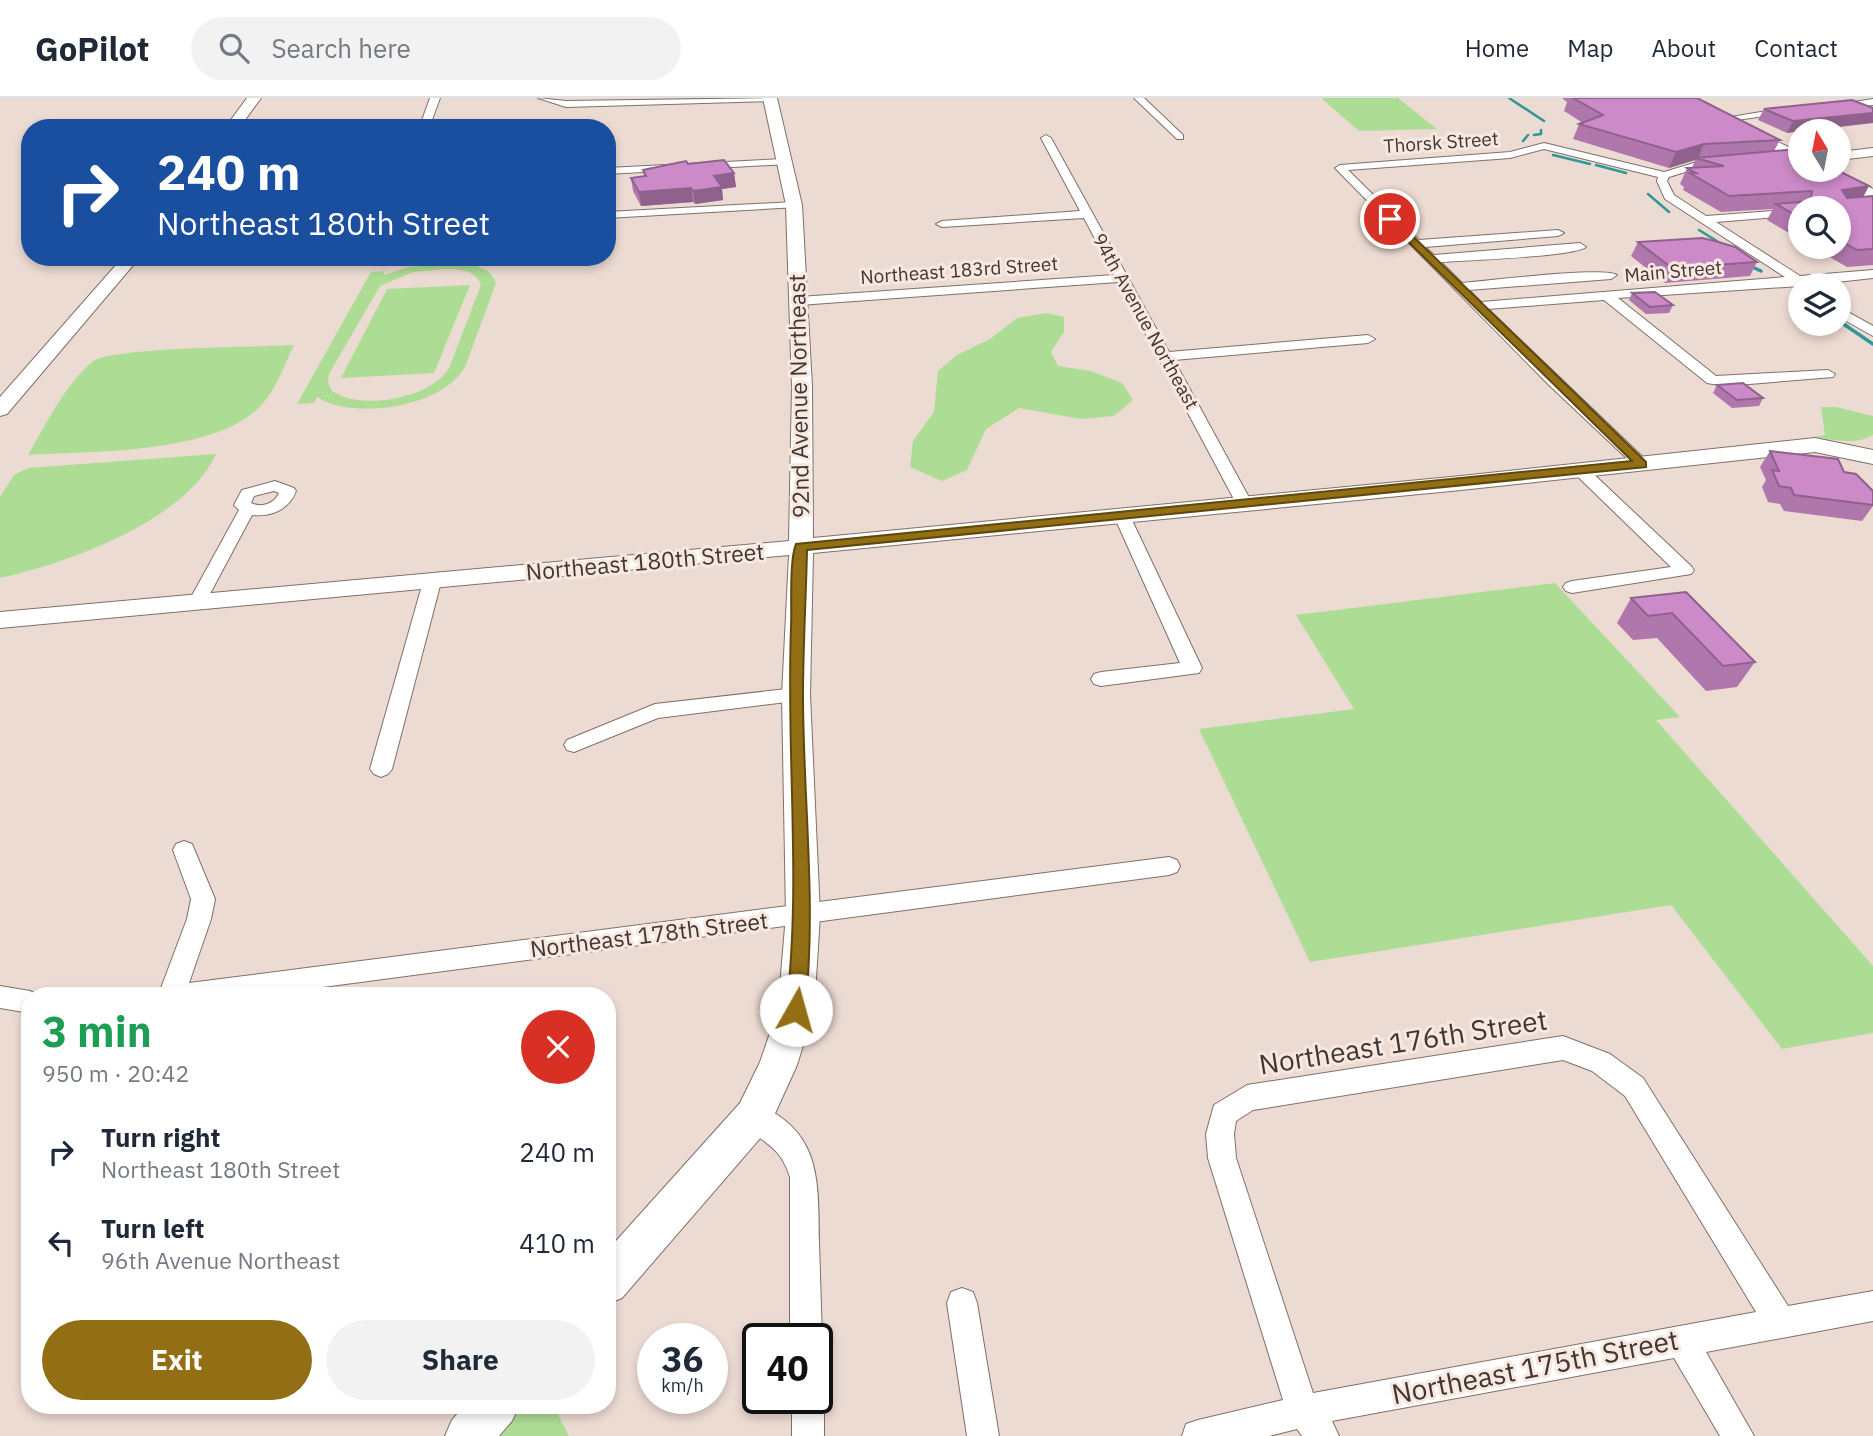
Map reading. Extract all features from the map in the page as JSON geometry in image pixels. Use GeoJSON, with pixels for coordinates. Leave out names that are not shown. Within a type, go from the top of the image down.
{"type":"FeatureCollection","features":[{"type":"Feature","properties":{"kind":"main road"},"geometry":{"type":"LineString","coordinates":[[1673,98],[1788,152]]}},
{"type":"Feature","properties":{"kind":"main road"},"geometry":{"type":"LineString","coordinates":[[1684,98],[1730,118],[1788,151]]}},
{"type":"Feature","properties":{"kind":"main road"},"geometry":{"type":"LineString","coordinates":[[1852,178],[1873,188]]}},
{"type":"Feature","properties":{"kind":"main road"},"geometry":{"type":"LineString","coordinates":[[1840,182],[1872,204]]}},
{"type":"Feature","properties":{"kind":"street"},"geometry":{"type":"LineString","coordinates":[[239,119],[254,98]]}},
{"type":"Feature","properties":{"kind":"street"},"geometry":{"type":"LineString","coordinates":[[427,119],[435,98]]}},
{"type":"Feature","properties":{"kind":"street"},"geometry":{"type":"LineString","coordinates":[[543,98],[566,104],[770,98]]}},
{"type":"Feature","properties":{"kind":"street"},"geometry":{"type":"LineString","coordinates":[[610,98],[628,104]]}},
{"type":"Feature","properties":{"kind":"street","name":"92nd Avenue Northeast"},"geometry":{"type":"LineString","coordinates":[[616,1273],[754,1116],[778,1065],[796,1010],[803,915],[796,695],[801,547],[802,387],[794,205],[770,98]]}},
{"type":"Feature","properties":{"kind":"street"},"geometry":{"type":"LineString","coordinates":[[1139,98],[1180,137]]}},
{"type":"Feature","properties":{"kind":"street"},"geometry":{"type":"LineString","coordinates":[[1851,98],[1870,104]]}},
{"type":"Feature","properties":{"kind":"street"},"geometry":{"type":"LineString","coordinates":[[1730,118],[1796,110],[1775,102]]}},
{"type":"Feature","properties":{"kind":"street"},"geometry":{"type":"LineString","coordinates":[[1819,107],[1870,104]]}},
{"type":"Feature","properties":{"kind":"street","name":"94th Avenue Northeast"},"geometry":{"type":"LineString","coordinates":[[1046,138],[1244,503]]}},
{"type":"Feature","properties":{"kind":"street","name":"Thorsk Street"},"geometry":{"type":"LineString","coordinates":[[1414,244],[1340,168],[1510,155],[1544,146],[1664,175]]}},
{"type":"Feature","properties":{"kind":"street"},"geometry":{"type":"LineString","coordinates":[[1852,154],[1873,152]]}},
{"type":"Feature","properties":{"kind":"street"},"geometry":{"type":"LineString","coordinates":[[1768,160],[1788,158]]}},
{"type":"Feature","properties":{"kind":"street"},"geometry":{"type":"LineString","coordinates":[[616,171],[784,162]]}},
{"type":"Feature","properties":{"kind":"street"},"geometry":{"type":"LineString","coordinates":[[1729,162],[1697,164],[1664,175],[1662,181],[1669,197],[1788,275]]}},
{"type":"Feature","properties":{"kind":"street"},"geometry":{"type":"LineString","coordinates":[[616,215],[794,205]]}},
{"type":"Feature","properties":{"kind":"street"},"geometry":{"type":"LineString","coordinates":[[1701,220],[1788,213]]}},
{"type":"Feature","properties":{"kind":"street"},"geometry":{"type":"LineString","coordinates":[[942,224],[1087,214]]}},
{"type":"Feature","properties":{"kind":"street"},"geometry":{"type":"LineString","coordinates":[[1414,244],[1558,233]]}},
{"type":"Feature","properties":{"kind":"street"},"geometry":{"type":"LineString","coordinates":[[1414,244],[1642,464]]}},
{"type":"Feature","properties":{"kind":"street"},"geometry":{"type":"LineString","coordinates":[[1430,259],[1532,251],[1542,253],[1580,247]]}},
{"type":"Feature","properties":{"kind":"street"},"geometry":{"type":"LineString","coordinates":[[0,410],[124,266]]}},
{"type":"Feature","properties":{"kind":"street","name":"Main Street"},"geometry":{"type":"LineString","coordinates":[[1851,277],[1873,274]]}},
{"type":"Feature","properties":{"kind":"street"},"geometry":{"type":"LineString","coordinates":[[1458,287],[1611,275]]}},
{"type":"Feature","properties":{"kind":"street","name":"Northeast 183rd Street"},"geometry":{"type":"LineString","coordinates":[[799,301],[1122,278]]}},
{"type":"Feature","properties":{"kind":"street","name":"Main Street"},"geometry":{"type":"LineString","coordinates":[[1477,306],[1788,284]]}},
{"type":"Feature","properties":{"kind":"street"},"geometry":{"type":"LineString","coordinates":[[1606,295],[1712,380],[1725,382],[1828,374]]}},
{"type":"Feature","properties":{"kind":"street"},"geometry":{"type":"LineString","coordinates":[[1851,318],[1873,332]]}},
{"type":"Feature","properties":{"kind":"street"},"geometry":{"type":"LineString","coordinates":[[1165,357],[1368,340]]}},
{"type":"Feature","properties":{"kind":"street","name":"Northeast 180th Street"},"geometry":{"type":"LineString","coordinates":[[0,620],[801,547],[1815,445],[1873,457]]}},
{"type":"Feature","properties":{"kind":"street"},"geometry":{"type":"LineString","coordinates":[[1572,587],[1685,570],[1580,470]]}},
{"type":"Feature","properties":{"kind":"street"},"geometry":{"type":"LineString","coordinates":[[198,601],[248,509]]}},
{"type":"Feature","properties":{"kind":"street"},"geometry":{"type":"LineString","coordinates":[[1101,679],[1192,668],[1122,516]]}},
{"type":"Feature","properties":{"kind":"street"},"geometry":{"type":"LineString","coordinates":[[381,769],[432,582]]}},
{"type":"Feature","properties":{"kind":"street"},"geometry":{"type":"LineString","coordinates":[[574,745],[655,711],[796,695]]}},
{"type":"Feature","properties":{"kind":"street"},"geometry":{"type":"LineString","coordinates":[[174,987],[199,919],[203,899],[184,850]]}},
{"type":"Feature","properties":{"kind":"street","name":"Northeast 178th Street"},"geometry":{"type":"LineString","coordinates":[[241,987],[1169,866]]}},
{"type":"Feature","properties":{"kind":"street"},"geometry":{"type":"LineString","coordinates":[[0,997],[21,1000]]}},
{"type":"Feature","properties":{"kind":"street","name":"Northeast 176th Street"},"geometry":{"type":"LineString","coordinates":[[1313,1424],[1223,1158],[1220,1134],[1224,1114],[1247,1098],[1563,1048],[1595,1058],[1615,1069],[1634,1087],[1780,1322]]}},
{"type":"Feature","properties":{"kind":"street"},"geometry":{"type":"LineString","coordinates":[[754,1116],[784,1136],[797,1152],[804,1177],[806,1323]]}},
{"type":"Feature","properties":{"kind":"street"},"geometry":{"type":"LineString","coordinates":[[962,1303],[983,1436]]}},
{"type":"Feature","properties":{"kind":"street","name":"Northeast 175th Street"},"geometry":{"type":"LineString","coordinates":[[1198,1436],[1313,1424],[1681,1340],[1873,1306]]}},
{"type":"Feature","properties":{"kind":"street"},"geometry":{"type":"LineString","coordinates":[[1681,1340],[1738,1436]]}},
{"type":"Feature","properties":{"kind":"street"},"geometry":{"type":"LineString","coordinates":[[468,1436],[488,1414]]}},
{"type":"Feature","properties":{"kind":"street"},"geometry":{"type":"LineString","coordinates":[[807,1414],[808,1436]]}},
{"type":"Feature","properties":{"kind":"green space"},"geometry":{"type":"Polygon","coordinates":[[[1321,98],[1398,98],[1437,129],[1359,131],[1321,98]]]}},
{"type":"Feature","properties":{"kind":"green space"},"geometry":{"type":"Polygon","coordinates":[[[417,266],[476,266],[492,276],[496,283],[465,367],[454,381],[438,392],[397,406],[353,408],[317,397],[314,403],[297,404],[371,272],[385,271],[384,275],[417,266]],[[461,270],[413,272],[380,286],[329,374],[328,383],[332,391],[344,397],[377,401],[411,394],[440,379],[449,368],[481,285],[471,273],[461,270]]]}},
{"type":"Feature","properties":{"kind":"green space"},"geometry":{"type":"Polygon","coordinates":[[[470,285],[434,373],[341,378],[387,289],[470,285]]]}},
{"type":"Feature","properties":{"kind":"green space"},"geometry":{"type":"Polygon","coordinates":[[[1046,313],[1064,317],[1064,332],[1051,352],[1058,366],[1091,371],[1122,383],[1133,400],[1114,416],[1081,419],[1019,408],[986,429],[967,470],[942,481],[910,467],[913,441],[934,412],[938,371],[957,355],[990,339],[1017,318],[1046,313]]]}},
{"type":"Feature","properties":{"kind":"green space"},"geometry":{"type":"Polygon","coordinates":[[[294,345],[277,382],[264,402],[244,419],[218,432],[154,447],[28,455],[73,382],[92,362],[104,357],[155,351],[294,345]]]}},
{"type":"Feature","properties":{"kind":"green space"},"geometry":{"type":"Polygon","coordinates":[[[1821,407],[1836,407],[1873,416],[1873,435],[1851,441],[1812,437],[1825,435],[1821,407]]]}},
{"type":"Feature","properties":{"kind":"green space"},"geometry":{"type":"Polygon","coordinates":[[[216,454],[201,478],[179,500],[152,519],[90,550],[0,578],[0,497],[14,475],[28,468],[216,454]]]}},
{"type":"Feature","properties":{"kind":"green space"},"geometry":{"type":"Polygon","coordinates":[[[1555,583],[1680,717],[1656,720],[1873,966],[1873,1033],[1782,1049],[1671,905],[1310,962],[1199,729],[1354,709],[1296,615],[1555,583]]]}},
{"type":"Feature","properties":{"kind":"green space"},"geometry":{"type":"Polygon","coordinates":[[[488,1414],[558,1414],[569,1436],[468,1436],[488,1414]]]}},
{"type":"Feature","properties":{"kind":"building"},"geometry":{"type":"Polygon","coordinates":[[[1573,98],[1697,98],[1780,140],[1704,144],[1676,152],[1579,124],[1603,115],[1573,98]]]}},
{"type":"Feature","properties":{"kind":"building"},"geometry":{"type":"Polygon","coordinates":[[[1852,100],[1873,108],[1873,113],[1788,119],[1764,109],[1852,100]]]}},
{"type":"Feature","properties":{"kind":"building"},"geometry":{"type":"Polygon","coordinates":[[[1788,150],[1788,182],[1852,182],[1852,178],[1869,186],[1842,190],[1846,196],[1811,196],[1812,191],[1729,196],[1690,173],[1696,173],[1687,168],[1724,166],[1696,158],[1788,150]]]}},
{"type":"Feature","properties":{"kind":"building"},"geometry":{"type":"Polygon","coordinates":[[[724,160],[734,173],[714,176],[722,187],[693,191],[691,188],[639,192],[631,178],[646,176],[643,170],[686,161],[688,164],[724,160]]]}},
{"type":"Feature","properties":{"kind":"building"},"geometry":{"type":"Polygon","coordinates":[[[1873,196],[1873,249],[1857,250],[1851,247],[1851,198],[1873,196]]]}},
{"type":"Feature","properties":{"kind":"building"},"geometry":{"type":"Polygon","coordinates":[[[1788,203],[1788,211],[1776,204],[1788,203]]]}},
{"type":"Feature","properties":{"kind":"building"},"geometry":{"type":"Polygon","coordinates":[[[1702,238],[1735,247],[1757,262],[1672,268],[1638,242],[1702,238]]]}},
{"type":"Feature","properties":{"kind":"building"},"geometry":{"type":"Polygon","coordinates":[[[1655,292],[1673,305],[1650,307],[1632,293],[1655,292]]]}},
{"type":"Feature","properties":{"kind":"building"},"geometry":{"type":"Polygon","coordinates":[[[1743,383],[1763,398],[1737,400],[1717,385],[1743,383]]]}},
{"type":"Feature","properties":{"kind":"building"},"geometry":{"type":"Polygon","coordinates":[[[1770,451],[1838,459],[1844,472],[1856,474],[1873,491],[1873,505],[1794,495],[1791,488],[1779,486],[1772,470],[1779,471],[1770,451]]]}},
{"type":"Feature","properties":{"kind":"building"},"geometry":{"type":"Polygon","coordinates":[[[1686,592],[1755,662],[1723,666],[1672,613],[1648,616],[1631,598],[1686,592]]]}},
{"type":"Feature","properties":{"kind":"waterway"},"geometry":{"type":"LineString","coordinates":[[1509,98],[1544,121]]}},
{"type":"Feature","properties":{"kind":"waterway"},"geometry":{"type":"LineString","coordinates":[[1534,135],[1541,134],[1541,130]]}},
{"type":"Feature","properties":{"kind":"waterway"},"geometry":{"type":"LineString","coordinates":[[1523,141],[1528,135]]}},
{"type":"Feature","properties":{"kind":"waterway"},"geometry":{"type":"LineString","coordinates":[[1553,155],[1590,164]]}},
{"type":"Feature","properties":{"kind":"waterway"},"geometry":{"type":"LineString","coordinates":[[1596,165],[1626,173]]}},
{"type":"Feature","properties":{"kind":"waterway"},"geometry":{"type":"LineString","coordinates":[[1648,194],[1669,212]]}},
{"type":"Feature","properties":{"kind":"waterway"},"geometry":{"type":"LineString","coordinates":[[1699,230],[1720,243]]}},
{"type":"Feature","properties":{"kind":"waterway"},"geometry":{"type":"LineString","coordinates":[[1750,266],[1761,271]]}},
{"type":"Feature","properties":{"kind":"waterway"},"geometry":{"type":"LineString","coordinates":[[1851,329],[1873,344]]}},
{"type":"Feature","properties":{"kind":"route"},"geometry":{"type":"LineString","coordinates":[[796,1010],[803,915],[796,695],[801,547],[1642,464],[1554,382],[1390,219]]}}]}
